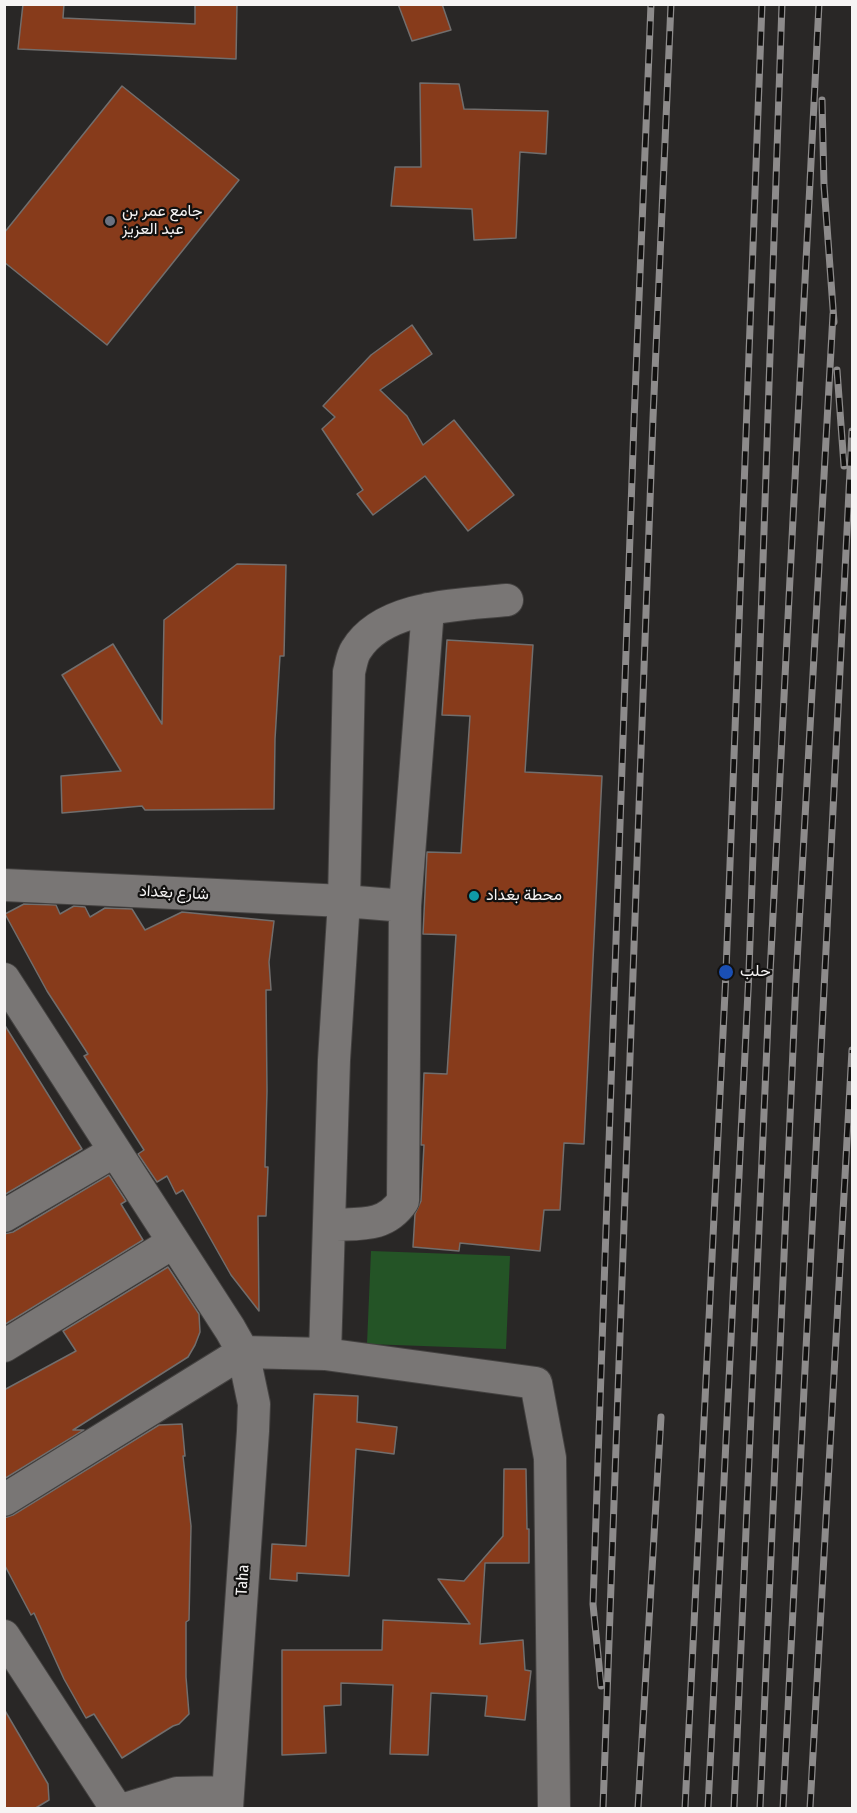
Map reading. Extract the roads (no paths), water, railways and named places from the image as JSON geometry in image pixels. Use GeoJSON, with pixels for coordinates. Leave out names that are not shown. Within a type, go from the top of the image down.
{"type":"FeatureCollection","features":[{"type":"Feature","properties":{"kind":"street"},"geometry":{"type":"LineString","coordinates":[[325,1354],[334,1060],[344,902],[349,672],[355,651],[370,632],[393,619],[429,609],[507,600]]}},
{"type":"Feature","properties":{"kind":"street"},"geometry":{"type":"LineString","coordinates":[[329,1225],[378,1222],[397,1210],[403,1201],[405,906],[429,609]]}},
{"type":"Feature","properties":{"kind":"street","name":"شارع بغداد"},"geometry":{"type":"LineString","coordinates":[[4,885],[405,906]]}},
{"type":"Feature","properties":{"kind":"street","name":"Taha"},"geometry":{"type":"LineString","coordinates":[[6,985],[243,1352],[254,1404],[227,1800]]}},
{"type":"Feature","properties":{"kind":"street"},"geometry":{"type":"LineString","coordinates":[[4,1216],[115,1151]]}},
{"type":"Feature","properties":{"kind":"street"},"geometry":{"type":"LineString","coordinates":[[4,1346],[174,1242]]}},
{"type":"Feature","properties":{"kind":"street"},"geometry":{"type":"LineString","coordinates":[[4,1500],[243,1352],[325,1354],[536,1383],[550,1458],[554,1809]]}},
{"type":"Feature","properties":{"kind":"street"},"geometry":{"type":"LineString","coordinates":[[4,1636],[117,1809]]}},
{"type":"Feature","properties":{"kind":"street"},"geometry":{"type":"LineString","coordinates":[[128,1809],[177,1792],[227,1800]]}},
{"type":"Feature","properties":{"kind":"railway"},"geometry":{"type":"LineString","coordinates":[[601,1686],[593,1604],[634,421],[651,4]]}},
{"type":"Feature","properties":{"kind":"railway"},"geometry":{"type":"LineString","coordinates":[[603,1808],[653,418],[671,4]]}},
{"type":"Feature","properties":{"kind":"railway"},"geometry":{"type":"LineString","coordinates":[[685,1808],[726,972],[762,4]]}},
{"type":"Feature","properties":{"kind":"railway"},"geometry":{"type":"LineString","coordinates":[[708,1808],[749,971],[782,4]]}},
{"type":"Feature","properties":{"kind":"railway"},"geometry":{"type":"LineString","coordinates":[[734,1808],[770,974],[819,4]]}},
{"type":"Feature","properties":{"kind":"railway"},"geometry":{"type":"LineString","coordinates":[[822,100],[824,185],[834,322]]}},
{"type":"Feature","properties":{"kind":"railway"},"geometry":{"type":"LineString","coordinates":[[760,1808],[796,980],[833,314]]}},
{"type":"Feature","properties":{"kind":"railway"},"geometry":{"type":"LineString","coordinates":[[837,370],[844,466]]}},
{"type":"Feature","properties":{"kind":"railway"},"geometry":{"type":"LineString","coordinates":[[783,1808],[852,431]]}},
{"type":"Feature","properties":{"kind":"railway"},"geometry":{"type":"LineString","coordinates":[[810,1808],[852,1050]]}},
{"type":"Feature","properties":{"kind":"railway"},"geometry":{"type":"LineString","coordinates":[[638,1808],[661,1417]]}},
{"type":"Feature","properties":{"kind":"place","name":"جامع عمر بن عبد العزيز"},"geometry":{"type":"Point","coordinates":[110,221]}},
{"type":"Feature","properties":{"kind":"place","name":"محطة بغداد"},"geometry":{"type":"Point","coordinates":[474,896]}},
{"type":"Feature","properties":{"kind":"place","name":"حلب"},"geometry":{"type":"Point","coordinates":[726,972]}}]}
